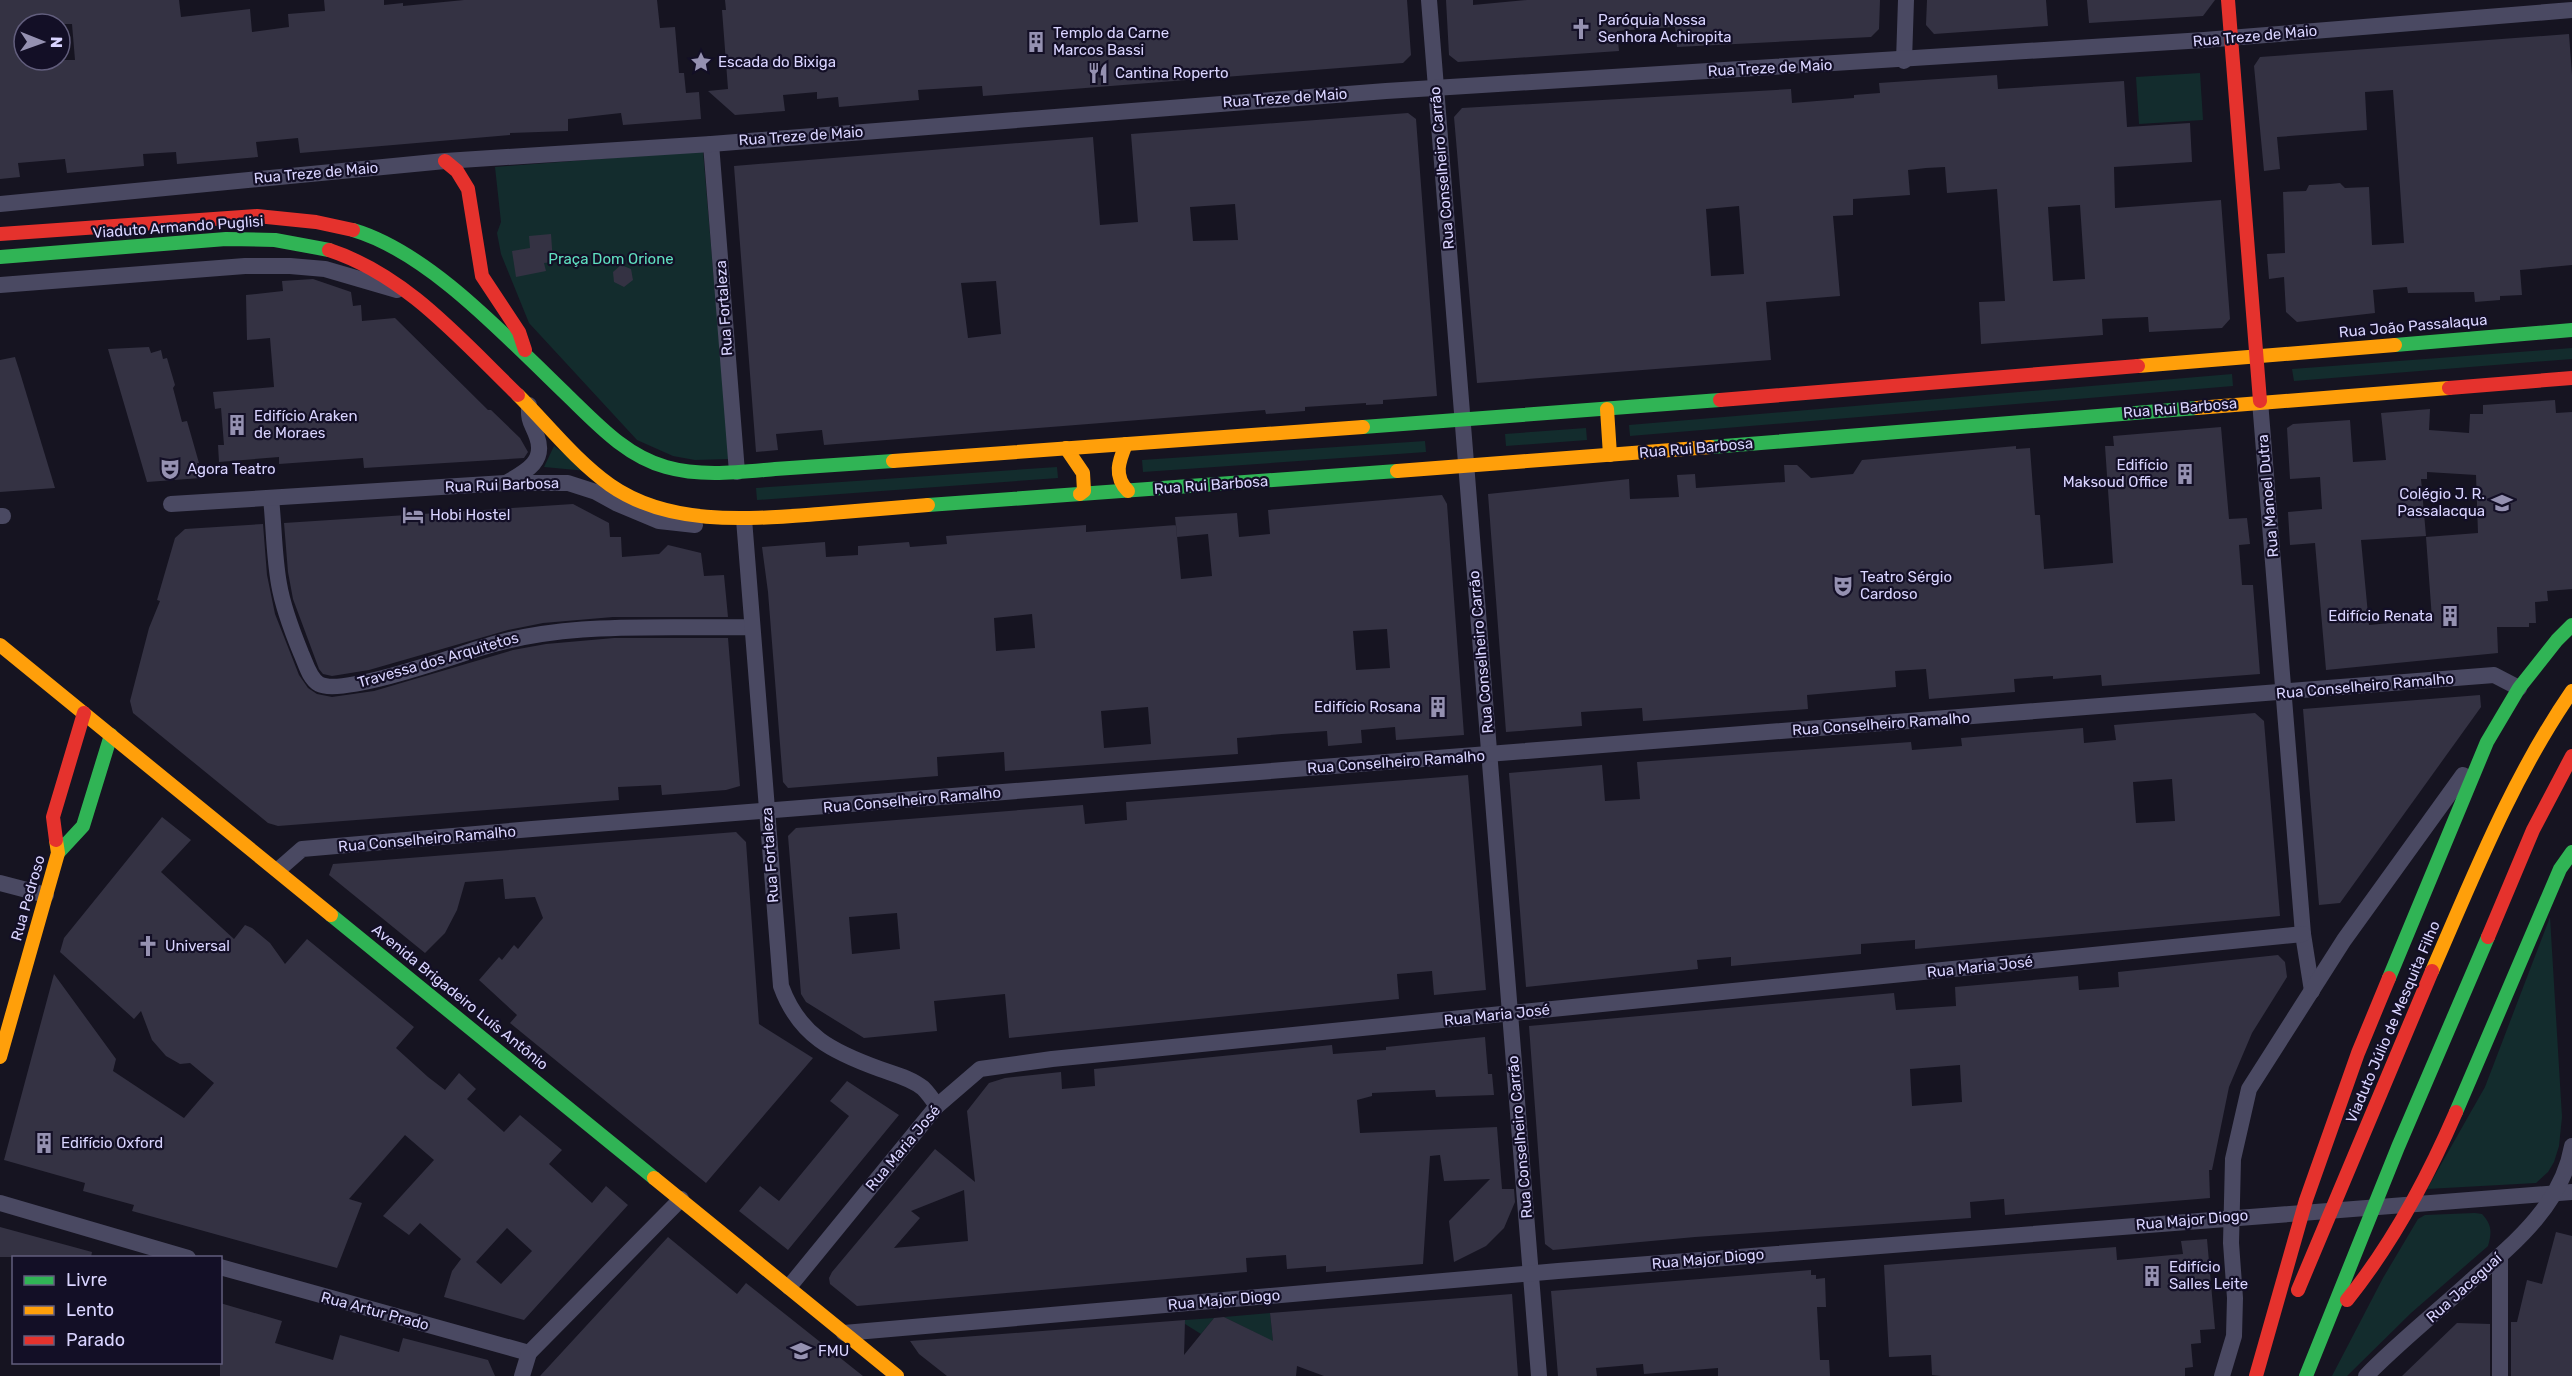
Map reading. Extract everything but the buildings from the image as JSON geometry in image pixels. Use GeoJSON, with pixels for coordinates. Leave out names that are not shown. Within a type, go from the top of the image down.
{"type":"FeatureCollection","features":[{"type":"Feature","properties":{"kind":"main road","name":"Rua Manoel Dutra"},"geometry":{"type":"LineString","coordinates":[[2228,0],[2260,401]]}},
{"type":"Feature","properties":{"kind":"main road"},"geometry":{"type":"LineString","coordinates":[[445,161],[457,171],[468,189],[482,276],[519,332],[527,357],[592,418],[635,454],[668,468],[737,472],[1607,409],[2256,355]]}},
{"type":"Feature","properties":{"kind":"main road","name":"Viaduto Armando Puglisi"},"geometry":{"type":"LineString","coordinates":[[0,234],[257,216],[323,222],[375,237],[403,252],[447,285],[527,357]]}},
{"type":"Feature","properties":{"kind":"main road","name":"Viaduto Armando Puglisi"},"geometry":{"type":"LineString","coordinates":[[0,257],[233,238],[277,238],[313,245],[350,257],[382,272],[417,297]]}},
{"type":"Feature","properties":{"kind":"main road"},"geometry":{"type":"LineString","coordinates":[[417,297],[529,405],[568,447],[611,486],[650,506],[717,518]]}},
{"type":"Feature","properties":{"kind":"main road","name":"Rua João Passalaqua"},"geometry":{"type":"LineString","coordinates":[[2256,355],[2572,330]]}},
{"type":"Feature","properties":{"kind":"main road"},"geometry":{"type":"LineString","coordinates":[[2260,401],[2572,378]]}},
{"type":"Feature","properties":{"kind":"main road","name":"Rua Rui Barbosa"},"geometry":{"type":"LineString","coordinates":[[717,518],[744,519],[1466,466],[2260,401]]}},
{"type":"Feature","properties":{"kind":"main road"},"geometry":{"type":"LineString","coordinates":[[1607,409],[1610,455]]}},
{"type":"Feature","properties":{"kind":"main road"},"geometry":{"type":"LineString","coordinates":[[1126,444],[1117,470],[1121,485],[1128,491]]}},
{"type":"Feature","properties":{"kind":"main road"},"geometry":{"type":"LineString","coordinates":[[1066,448],[1084,472],[1086,481],[1084,492],[1080,494]]}},
{"type":"Feature","properties":{"kind":"main road"},"geometry":{"type":"LineString","coordinates":[[2256,1376],[2306,1200],[2358,1053],[2487,742],[2519,688],[2572,624]]}},
{"type":"Feature","properties":{"kind":"main road","name":"Avenida Brigadeiro Luís Antônio"},"geometry":{"type":"LineString","coordinates":[[0,645],[897,1376]]}},
{"type":"Feature","properties":{"kind":"main road","name":"Viaduto Júlio de Mesquita Filho"},"geometry":{"type":"LineString","coordinates":[[2294,1301],[2345,1174],[2507,799],[2547,725],[2572,691]]}},
{"type":"Feature","properties":{"kind":"main road","name":"Rua Pedroso"},"geometry":{"type":"LineString","coordinates":[[0,1057],[58,854],[53,817],[84,713]]}},
{"type":"Feature","properties":{"kind":"main road"},"geometry":{"type":"LineString","coordinates":[[58,854],[83,826],[111,735]]}},
{"type":"Feature","properties":{"kind":"main road"},"geometry":{"type":"LineString","coordinates":[[2306,1376],[2398,1147],[2533,830],[2572,756]]}},
{"type":"Feature","properties":{"kind":"main road"},"geometry":{"type":"LineString","coordinates":[[2325,1328],[2370,1271],[2408,1213],[2444,1139],[2560,868],[2572,852]]}},
{"type":"Feature","properties":{"kind":"main road"},"geometry":{"type":"LineString","coordinates":[[2264,1376],[2285,1323]]}},
{"type":"Feature","properties":{"kind":"street","name":"Rua Conselheiro Carrão"},"geometry":{"type":"LineString","coordinates":[[1429,0],[1539,1376]]}},
{"type":"Feature","properties":{"kind":"street"},"geometry":{"type":"LineString","coordinates":[[1904,61],[1906,0]]}},
{"type":"Feature","properties":{"kind":"street","name":"Rua Treze de Maio"},"geometry":{"type":"LineString","coordinates":[[0,204],[445,161],[711,144],[1435,88],[1904,61],[2231,38],[2572,10]]}},
{"type":"Feature","properties":{"kind":"street","name":"Rua Fortaleza"},"geometry":{"type":"LineString","coordinates":[[711,144],[737,472]]}},
{"type":"Feature","properties":{"kind":"street"},"geometry":{"type":"LineString","coordinates":[[0,285],[244,266],[290,266],[325,269],[417,297]]}},
{"type":"Feature","properties":{"kind":"street","name":"Rua Manoel Dutra"},"geometry":{"type":"LineString","coordinates":[[2260,401],[2302,934],[2312,991]]}},
{"type":"Feature","properties":{"kind":"street"},"geometry":{"type":"LineString","coordinates":[[506,483],[527,471],[535,463],[539,453],[537,438],[528,421],[529,405]]}},
{"type":"Feature","properties":{"kind":"street","name":"Rua Rui Barbosa"},"geometry":{"type":"LineString","coordinates":[[171,504],[506,483],[568,483],[596,492],[659,521],[700,525],[717,518]]}},
{"type":"Feature","properties":{"kind":"street","name":"Travessa dos Arquitetos"},"geometry":{"type":"LineString","coordinates":[[271,498],[279,585],[288,620],[310,675],[317,683],[326,687],[379,678],[533,634],[611,628],[752,627]]}},
{"type":"Feature","properties":{"kind":"street","name":"Rua Fortaleza"},"geometry":{"type":"LineString","coordinates":[[744,519],[781,986],[789,1007],[802,1025],[823,1042],[851,1059],[911,1080],[924,1088],[937,1106]]}},
{"type":"Feature","properties":{"kind":"street","name":"Rua Conselheiro Ramalho"},"geometry":{"type":"LineString","coordinates":[[278,870],[302,849],[2494,675],[2519,688]]}},
{"type":"Feature","properties":{"kind":"street"},"geometry":{"type":"LineString","coordinates":[[2222,1376],[2234,1336],[2232,1159],[2249,1089],[2344,940],[2487,742]]}},
{"type":"Feature","properties":{"kind":"street"},"geometry":{"type":"LineString","coordinates":[[0,883],[46,896]]}},
{"type":"Feature","properties":{"kind":"street","name":"Rua Maria José"},"geometry":{"type":"LineString","coordinates":[[789,1287],[937,1106],[980,1070],[1011,1064],[2302,934]]}},
{"type":"Feature","properties":{"kind":"street","name":"Rua Jaceguaí"},"geometry":{"type":"LineString","coordinates":[[2366,1376],[2500,1256],[2564,1192],[2572,1146]]}},
{"type":"Feature","properties":{"kind":"street","name":"Rua Major Diogo"},"geometry":{"type":"LineString","coordinates":[[844,1333],[1531,1274],[2564,1192]]}},
{"type":"Feature","properties":{"kind":"street"},"geometry":{"type":"LineString","coordinates":[[522,1376],[529,1353],[681,1199]]}},
{"type":"Feature","properties":{"kind":"street"},"geometry":{"type":"LineString","coordinates":[[0,1203],[185,1256]]}},
{"type":"Feature","properties":{"kind":"street"},"geometry":{"type":"LineString","coordinates":[[2500,1256],[2500,1376]]}},
{"type":"Feature","properties":{"kind":"street","name":"Rua Artur Prado"},"geometry":{"type":"LineString","coordinates":[[222,1268],[529,1353]]}},
{"type":"Feature","properties":{"kind":"green space"},"geometry":{"type":"Polygon","coordinates":[[[2200,73],[2203,120],[2139,124],[2136,77],[2200,73]]]}},
{"type":"Feature","properties":{"kind":"green space","name":"Praça Dom Orione"},"geometry":{"type":"Polygon","coordinates":[[[703,151],[729,459],[695,460],[673,456],[637,440],[529,323],[501,254],[497,233],[501,222],[495,167],[703,151]]]}},
{"type":"Feature","properties":{"kind":"green space"},"geometry":{"type":"Polygon","coordinates":[[[2572,348],[2572,359],[2294,381],[2292,369],[2572,348]]]}},
{"type":"Feature","properties":{"kind":"green space"},"geometry":{"type":"Polygon","coordinates":[[[2232,374],[2233,386],[1630,436],[1629,425],[2232,374]]]}},
{"type":"Feature","properties":{"kind":"green space"},"geometry":{"type":"Polygon","coordinates":[[[1586,428],[1587,440],[1506,446],[1505,434],[1586,428]]]}},
{"type":"Feature","properties":{"kind":"green space"},"geometry":{"type":"Polygon","coordinates":[[[1425,441],[1426,452],[1143,472],[1142,460],[1425,441]]]}},
{"type":"Feature","properties":{"kind":"green space"},"geometry":{"type":"Polygon","coordinates":[[[554,446],[587,471],[544,467],[554,446]]]}},
{"type":"Feature","properties":{"kind":"green space"},"geometry":{"type":"Polygon","coordinates":[[[1057,467],[1058,478],[757,500],[756,488],[1057,467]]]}},
{"type":"Feature","properties":{"kind":"green space"},"geometry":{"type":"Polygon","coordinates":[[[2550,917],[2562,1117],[2559,1146],[2554,1162],[2548,1172],[2536,1183],[2427,1189],[2485,1087],[2550,917]]]}},
{"type":"Feature","properties":{"kind":"green space"},"geometry":{"type":"Polygon","coordinates":[[[2482,1214],[2488,1222],[2490,1233],[2488,1246],[2411,1313],[2347,1376],[2332,1376],[2383,1278],[2418,1219],[2425,1215],[2482,1214]]]}},
{"type":"Feature","properties":{"kind":"green space"},"geometry":{"type":"Polygon","coordinates":[[[1270,1313],[1274,1349],[1258,1334],[1224,1317],[1270,1313]]]}},
{"type":"Feature","properties":{"kind":"green space"},"geometry":{"type":"Polygon","coordinates":[[[1214,1318],[1201,1334],[1185,1324],[1185,1320],[1214,1318]]]}},
{"type":"Feature","properties":{"kind":"traffic: fast"},"geometry":{"type":"LineString","coordinates":[[353,230],[382,241],[440,278],[495,325],[601,428],[625,447],[651,462],[679,470],[720,473],[893,461]]}},
{"type":"Feature","properties":{"kind":"traffic: fast"},"geometry":{"type":"LineString","coordinates":[[0,257],[226,239],[275,240],[329,250]]}},
{"type":"Feature","properties":{"kind":"traffic: fast"},"geometry":{"type":"LineString","coordinates":[[2395,345],[2572,330]]}},
{"type":"Feature","properties":{"kind":"traffic: fast"},"geometry":{"type":"LineString","coordinates":[[1363,427],[1720,400]]}},
{"type":"Feature","properties":{"kind":"traffic: fast"},"geometry":{"type":"LineString","coordinates":[[1711,447],[2197,408]]}},
{"type":"Feature","properties":{"kind":"traffic: fast"},"geometry":{"type":"LineString","coordinates":[[928,505],[1397,471]]}},
{"type":"Feature","properties":{"kind":"traffic: fast"},"geometry":{"type":"LineString","coordinates":[[2389,978],[2487,742],[2519,688],[2557,640],[2572,625]]}},
{"type":"Feature","properties":{"kind":"traffic: fast"},"geometry":{"type":"LineString","coordinates":[[58,853],[83,826],[111,735]]}},
{"type":"Feature","properties":{"kind":"traffic: fast"},"geometry":{"type":"LineString","coordinates":[[2456,1112],[2560,869],[2572,852]]}},
{"type":"Feature","properties":{"kind":"traffic: fast"},"geometry":{"type":"LineString","coordinates":[[331,915],[654,1178]]}},
{"type":"Feature","properties":{"kind":"traffic: fast"},"geometry":{"type":"LineString","coordinates":[[2306,1376],[2398,1147],[2488,937]]}},
{"type":"Feature","properties":{"kind":"traffic: slow"},"geometry":{"type":"LineString","coordinates":[[2138,366],[2395,345]]}},
{"type":"Feature","properties":{"kind":"traffic: slow"},"geometry":{"type":"LineString","coordinates":[[2197,408],[2449,388]]}},
{"type":"Feature","properties":{"kind":"traffic: slow"},"geometry":{"type":"LineString","coordinates":[[518,395],[597,475],[633,499],[658,508],[684,514],[738,518],[928,505]]}},
{"type":"Feature","properties":{"kind":"traffic: slow"},"geometry":{"type":"LineString","coordinates":[[1607,409],[1610,455]]}},
{"type":"Feature","properties":{"kind":"traffic: slow"},"geometry":{"type":"LineString","coordinates":[[893,461],[1363,427]]}},
{"type":"Feature","properties":{"kind":"traffic: slow"},"geometry":{"type":"LineString","coordinates":[[1126,444],[1119,474],[1120,480],[1128,491]]}},
{"type":"Feature","properties":{"kind":"traffic: slow"},"geometry":{"type":"LineString","coordinates":[[1397,471],[1711,447]]}},
{"type":"Feature","properties":{"kind":"traffic: slow"},"geometry":{"type":"LineString","coordinates":[[1066,448],[1083,473],[1084,491],[1080,494]]}},
{"type":"Feature","properties":{"kind":"traffic: slow"},"geometry":{"type":"LineString","coordinates":[[0,645],[331,915]]}},
{"type":"Feature","properties":{"kind":"traffic: slow"},"geometry":{"type":"LineString","coordinates":[[2432,971],[2512,793],[2550,724],[2572,691]]}},
{"type":"Feature","properties":{"kind":"traffic: slow"},"geometry":{"type":"LineString","coordinates":[[0,1057],[58,853],[56,840]]}},
{"type":"Feature","properties":{"kind":"traffic: slow"},"geometry":{"type":"LineString","coordinates":[[654,1178],[897,1376]]}},
{"type":"Feature","properties":{"kind":"traffic: jam"},"geometry":{"type":"LineString","coordinates":[[2228,0],[2260,401]]}},
{"type":"Feature","properties":{"kind":"traffic: jam"},"geometry":{"type":"LineString","coordinates":[[445,161],[457,171],[468,189],[482,276],[519,332],[525,350]]}},
{"type":"Feature","properties":{"kind":"traffic: jam"},"geometry":{"type":"LineString","coordinates":[[0,234],[257,216],[316,222],[353,230]]}},
{"type":"Feature","properties":{"kind":"traffic: jam"},"geometry":{"type":"LineString","coordinates":[[329,250],[357,261],[408,292],[431,311],[518,395]]}},
{"type":"Feature","properties":{"kind":"traffic: jam"},"geometry":{"type":"LineString","coordinates":[[1720,400],[2138,366]]}},
{"type":"Feature","properties":{"kind":"traffic: jam"},"geometry":{"type":"LineString","coordinates":[[2449,388],[2572,378]]}},
{"type":"Feature","properties":{"kind":"traffic: jam"},"geometry":{"type":"LineString","coordinates":[[56,840],[53,817],[84,713]]}},
{"type":"Feature","properties":{"kind":"traffic: jam"},"geometry":{"type":"LineString","coordinates":[[2488,937],[2533,830],[2572,756]]}},
{"type":"Feature","properties":{"kind":"traffic: jam"},"geometry":{"type":"LineString","coordinates":[[2298,1290],[2432,971]]}},
{"type":"Feature","properties":{"kind":"traffic: jam"},"geometry":{"type":"LineString","coordinates":[[2256,1376],[2306,1200],[2358,1053],[2389,978]]}},
{"type":"Feature","properties":{"kind":"traffic: jam"},"geometry":{"type":"LineString","coordinates":[[2347,1300],[2379,1256],[2408,1210],[2456,1112]]}},
{"type":"Feature","properties":{"kind":"place","name":"Paróquia Nossa Senhora Achiropita"},"geometry":{"type":"Point","coordinates":[1581,29]}},
{"type":"Feature","properties":{"kind":"place","name":"Templo da Carne Marcos Bassi"},"geometry":{"type":"Point","coordinates":[1036,42]}},
{"type":"Feature","properties":{"kind":"place","name":"Escada do Bixiga"},"geometry":{"type":"Point","coordinates":[701,62]}},
{"type":"Feature","properties":{"kind":"place","name":"Cantina Roperto"},"geometry":{"type":"Point","coordinates":[1098,73]}},
{"type":"Feature","properties":{"kind":"place","name":"Edifício Araken de Moraes"},"geometry":{"type":"Point","coordinates":[237,425]}},
{"type":"Feature","properties":{"kind":"place","name":"Agora Teatro"},"geometry":{"type":"Point","coordinates":[170,469]}},
{"type":"Feature","properties":{"kind":"place","name":"Edifício Maksoud Office"},"geometry":{"type":"Point","coordinates":[2185,474]}},
{"type":"Feature","properties":{"kind":"place","name":"Colégio J. R. Passalacqua"},"geometry":{"type":"Point","coordinates":[2502,503]}},
{"type":"Feature","properties":{"kind":"place","name":"Hobi Hostel"},"geometry":{"type":"Point","coordinates":[413,515]}},
{"type":"Feature","properties":{"kind":"place","name":"Teatro Sérgio Cardoso"},"geometry":{"type":"Point","coordinates":[1843,586]}},
{"type":"Feature","properties":{"kind":"place","name":"Edifício Renata"},"geometry":{"type":"Point","coordinates":[2450,616]}},
{"type":"Feature","properties":{"kind":"place","name":"Edifício Rosana"},"geometry":{"type":"Point","coordinates":[1438,707]}},
{"type":"Feature","properties":{"kind":"place","name":"Universal"},"geometry":{"type":"Point","coordinates":[148,946]}},
{"type":"Feature","properties":{"kind":"place","name":"Edifício Oxford"},"geometry":{"type":"Point","coordinates":[44,1143]}},
{"type":"Feature","properties":{"kind":"place","name":"Edifício Salles Leite"},"geometry":{"type":"Point","coordinates":[2152,1276]}},
{"type":"Feature","properties":{"kind":"place","name":"FMU"},"geometry":{"type":"Point","coordinates":[801,1351]}}]}
